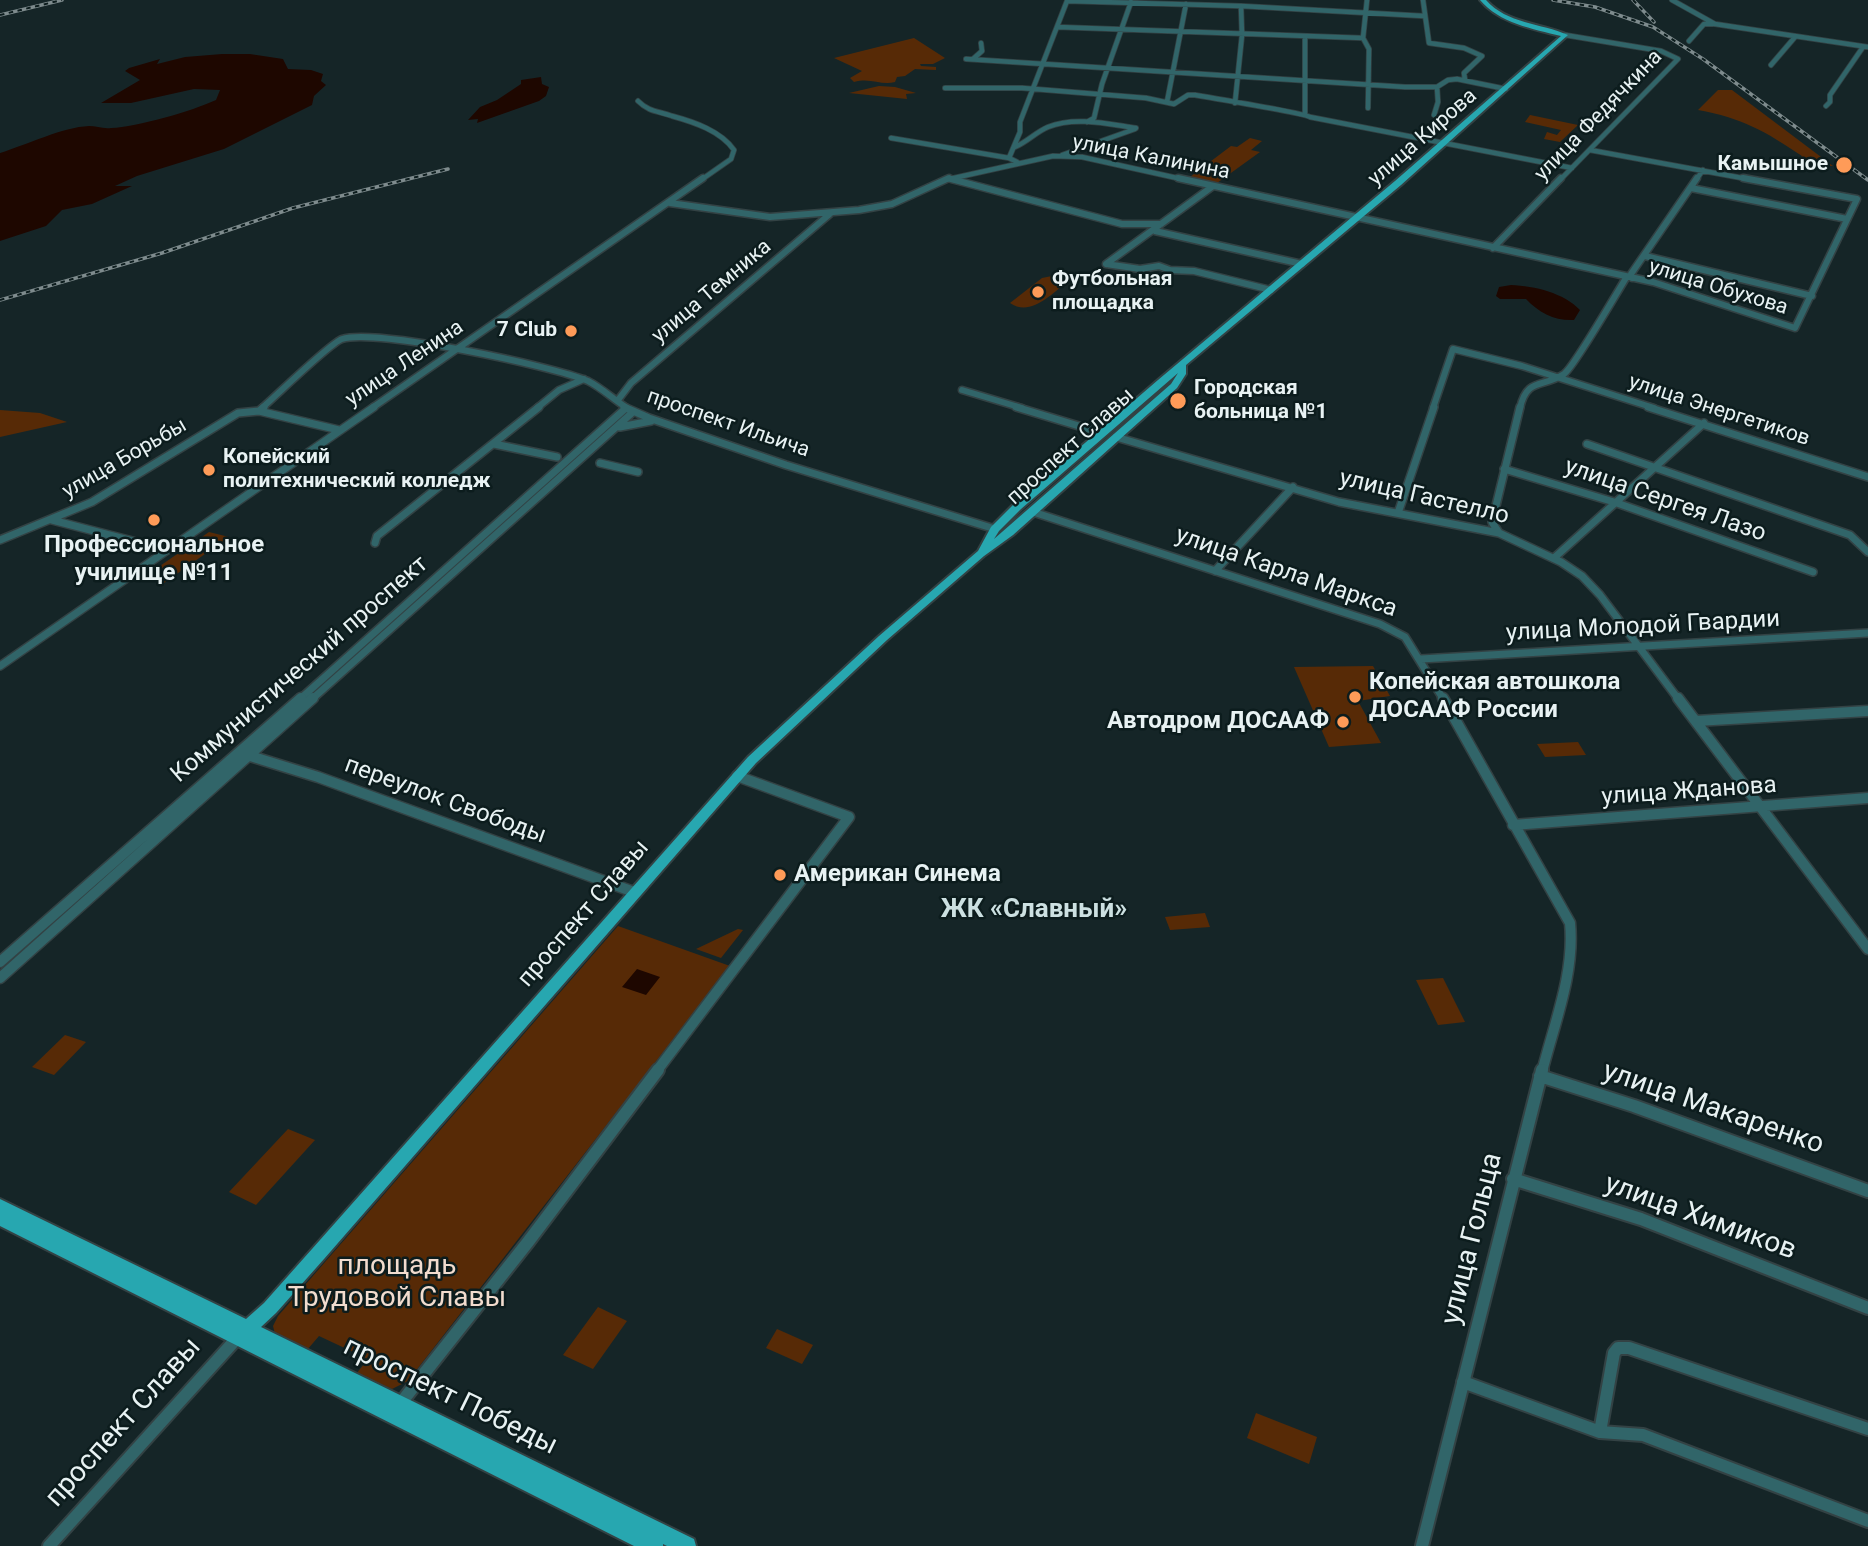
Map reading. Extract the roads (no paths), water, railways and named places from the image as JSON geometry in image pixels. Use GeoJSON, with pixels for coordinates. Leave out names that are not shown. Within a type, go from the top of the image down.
{"type":"FeatureCollection","features":[{"type":"Feature","properties":{"kind":"main road"},"geometry":{"type":"LineString","coordinates":[[1483,0],[1489,8],[1503,15],[1565,35]]}},
{"type":"Feature","properties":{"kind":"main road","name":"улица Кирова"},"geometry":{"type":"LineString","coordinates":[[1302,264],[1565,35]]}},
{"type":"Feature","properties":{"kind":"main road","name":"проспект Славы"},"geometry":{"type":"LineString","coordinates":[[980,554],[995,529],[1017,507],[1302,264]]}},
{"type":"Feature","properties":{"kind":"main road","name":"проспект Славы"},"geometry":{"type":"LineString","coordinates":[[244,1333],[318,1254],[737,776],[794,717],[980,554],[1009,533],[1174,386],[1182,373],[1182,366]]}},
{"type":"Feature","properties":{"kind":"main road","name":"улица Гастелло"},"geometry":{"type":"LineString","coordinates":[[1102,433],[1116,437]]}},
{"type":"Feature","properties":{"kind":"main road"},"geometry":{"type":"LineString","coordinates":[[1076,456],[1091,460]]}},
{"type":"Feature","properties":{"kind":"main road","name":"улица Карла Маркса"},"geometry":{"type":"LineString","coordinates":[[1017,507],[1033,512]]}},
{"type":"Feature","properties":{"kind":"main road","name":"проспект Ильича"},"geometry":{"type":"LineString","coordinates":[[995,529],[1009,533]]}},
{"type":"Feature","properties":{"kind":"main road","name":"проспект Победы"},"geometry":{"type":"LineString","coordinates":[[0,1206],[244,1333]]}},
{"type":"Feature","properties":{"kind":"main road","name":"проспект Победы"},"geometry":{"type":"LineString","coordinates":[[0,1218],[687,1546]]}},
{"type":"Feature","properties":{"kind":"main road","name":"проспект Победы"},"geometry":{"type":"LineString","coordinates":[[396,1408],[654,1546]]}},
{"type":"Feature","properties":{"kind":"street"},"geometry":{"type":"LineString","coordinates":[[1367,0],[1363,38],[1369,49],[1368,108]]}},
{"type":"Feature","properties":{"kind":"street"},"geometry":{"type":"LineString","coordinates":[[1423,0],[1429,43],[1464,48],[1482,56],[1464,73],[1465,80]]}},
{"type":"Feature","properties":{"kind":"street"},"geometry":{"type":"LineString","coordinates":[[1672,0],[1715,24]]}},
{"type":"Feature","properties":{"kind":"street"},"geometry":{"type":"LineString","coordinates":[[1009,158],[1066,1],[1241,6],[1424,16]]}},
{"type":"Feature","properties":{"kind":"street"},"geometry":{"type":"LineString","coordinates":[[1087,122],[1094,118],[1107,68],[1131,2]]}},
{"type":"Feature","properties":{"kind":"street"},"geometry":{"type":"LineString","coordinates":[[1167,102],[1186,4]]}},
{"type":"Feature","properties":{"kind":"street"},"geometry":{"type":"LineString","coordinates":[[1235,103],[1242,34],[1241,6]]}},
{"type":"Feature","properties":{"kind":"street"},"geometry":{"type":"LineString","coordinates":[[1689,41],[1704,24],[1715,24],[1865,47],[1830,95],[1830,102],[1826,106]]}},
{"type":"Feature","properties":{"kind":"street"},"geometry":{"type":"LineString","coordinates":[[1057,27],[1363,38]]}},
{"type":"Feature","properties":{"kind":"street","name":"улица Федячкина"},"geometry":{"type":"LineString","coordinates":[[1493,248],[1678,59],[1661,51],[1565,35]]}},
{"type":"Feature","properties":{"kind":"street"},"geometry":{"type":"LineString","coordinates":[[1305,36],[1305,113]]}},
{"type":"Feature","properties":{"kind":"street"},"geometry":{"type":"LineString","coordinates":[[1771,65],[1795,37]]}},
{"type":"Feature","properties":{"kind":"street"},"geometry":{"type":"LineString","coordinates":[[973,59],[982,51],[981,43]]}},
{"type":"Feature","properties":{"kind":"street"},"geometry":{"type":"LineString","coordinates":[[965,59],[1368,85],[1437,87],[1448,80],[1465,80],[1506,89]]}},
{"type":"Feature","properties":{"kind":"street"},"geometry":{"type":"LineString","coordinates":[[945,88],[968,86],[1033,90],[1174,104],[1191,94],[1305,113],[1572,168]]}},
{"type":"Feature","properties":{"kind":"street"},"geometry":{"type":"LineString","coordinates":[[1434,114],[1438,102],[1437,87]]}},
{"type":"Feature","properties":{"kind":"street","name":"улица Ленина"},"geometry":{"type":"LineString","coordinates":[[0,666],[730,161],[734,150],[728,141],[716,133],[671,115],[648,111],[638,102]]}},
{"type":"Feature","properties":{"kind":"street"},"geometry":{"type":"LineString","coordinates":[[1015,147],[1026,144],[1034,134],[1050,126],[1087,122],[1136,128],[1060,156]]}},
{"type":"Feature","properties":{"kind":"street"},"geometry":{"type":"LineString","coordinates":[[891,138],[1009,158],[1017,162]]}},
{"type":"Feature","properties":{"kind":"street"},"geometry":{"type":"LineString","coordinates":[[1590,150],[1857,199],[1812,296],[1646,256]]}},
{"type":"Feature","properties":{"kind":"street","name":"улица Калинина"},"geometry":{"type":"LineString","coordinates":[[670,203],[769,217],[831,213],[892,204],[949,178],[1017,162],[1060,156],[1095,159],[1629,278]]}},
{"type":"Feature","properties":{"kind":"street","name":"улица Обухова"},"geometry":{"type":"LineString","coordinates":[[1703,170],[1629,278],[1795,328],[1812,296]]}},
{"type":"Feature","properties":{"kind":"street"},"geometry":{"type":"LineString","coordinates":[[949,178],[1122,224],[1161,224]]}},
{"type":"Feature","properties":{"kind":"street"},"geometry":{"type":"LineString","coordinates":[[1213,186],[1161,224],[1156,231],[1105,264],[1140,270],[1159,266],[1194,271],[1271,290]]}},
{"type":"Feature","properties":{"kind":"street"},"geometry":{"type":"LineString","coordinates":[[1691,188],[1847,219]]}},
{"type":"Feature","properties":{"kind":"street","name":"улица Темника"},"geometry":{"type":"LineString","coordinates":[[618,400],[619,395],[631,383],[831,213]]}},
{"type":"Feature","properties":{"kind":"street"},"geometry":{"type":"LineString","coordinates":[[1156,231],[1302,264]]}},
{"type":"Feature","properties":{"kind":"street"},"geometry":{"type":"LineString","coordinates":[[1499,533],[1492,522],[1523,394],[1532,386],[1559,378],[1567,370],[1629,278]]}},
{"type":"Feature","properties":{"kind":"street","name":"проспект Ильича"},"geometry":{"type":"LineString","coordinates":[[258,411],[337,341],[356,336],[399,340],[457,350],[584,379],[599,386],[630,410],[656,421],[859,489],[995,529]]}},
{"type":"Feature","properties":{"kind":"street","name":"улица Энергетиков"},"geometry":{"type":"LineString","coordinates":[[1398,513],[1453,349],[1522,366],[1868,477]]}},
{"type":"Feature","properties":{"kind":"street"},"geometry":{"type":"LineString","coordinates":[[375,543],[377,536],[559,390],[584,379]]}},
{"type":"Feature","properties":{"kind":"street"},"geometry":{"type":"LineString","coordinates":[[599,386],[615,387],[631,383]]}},
{"type":"Feature","properties":{"kind":"street","name":"улица Гастелло"},"geometry":{"type":"LineString","coordinates":[[962,390],[1102,433]]}},
{"type":"Feature","properties":{"kind":"street"},"geometry":{"type":"LineString","coordinates":[[459,564],[613,430],[630,410]]}},
{"type":"Feature","properties":{"kind":"street","name":"Коммунистический проспект"},"geometry":{"type":"LineString","coordinates":[[0,962],[244,754],[630,410]]}},
{"type":"Feature","properties":{"kind":"street"},"geometry":{"type":"LineString","coordinates":[[258,411],[339,430]]}},
{"type":"Feature","properties":{"kind":"street","name":"улица Борьбы"},"geometry":{"type":"LineString","coordinates":[[0,540],[52,520],[107,494],[227,418],[244,412],[258,411]]}},
{"type":"Feature","properties":{"kind":"street"},"geometry":{"type":"LineString","coordinates":[[613,430],[634,422],[656,421]]}},
{"type":"Feature","properties":{"kind":"street"},"geometry":{"type":"LineString","coordinates":[[1554,558],[1704,424]]}},
{"type":"Feature","properties":{"kind":"street","name":"улица Гастелло"},"geometry":{"type":"LineString","coordinates":[[1116,437],[1339,502],[1499,533],[1554,558],[1582,576],[1640,647],[1868,948]]}},
{"type":"Feature","properties":{"kind":"street"},"geometry":{"type":"LineString","coordinates":[[495,444],[557,457]]}},
{"type":"Feature","properties":{"kind":"street"},"geometry":{"type":"LineString","coordinates":[[1587,444],[1850,535],[1868,552]]}},
{"type":"Feature","properties":{"kind":"street"},"geometry":{"type":"LineString","coordinates":[[600,464],[638,472]]}},
{"type":"Feature","properties":{"kind":"street","name":"улица Сергея Лазо"},"geometry":{"type":"LineString","coordinates":[[1504,468],[1614,502],[1812,572]]}},
{"type":"Feature","properties":{"kind":"street"},"geometry":{"type":"LineString","coordinates":[[1215,571],[1293,487]]}},
{"type":"Feature","properties":{"kind":"street","name":"улица Карла Маркса"},"geometry":{"type":"LineString","coordinates":[[1033,512],[1380,624],[1405,637],[1421,660],[1570,923],[1572,945]]}},
{"type":"Feature","properties":{"kind":"street"},"geometry":{"type":"LineString","coordinates":[[52,520],[167,550]]}},
{"type":"Feature","properties":{"kind":"street","name":"улица Молодой Гвардии"},"geometry":{"type":"LineString","coordinates":[[1421,660],[1868,633]]}},
{"type":"Feature","properties":{"kind":"street"},"geometry":{"type":"LineString","coordinates":[[1696,721],[1868,710]]}},
{"type":"Feature","properties":{"kind":"street"},"geometry":{"type":"LineString","coordinates":[[0,978],[244,754]]}},
{"type":"Feature","properties":{"kind":"street","name":"переулок Свободы"},"geometry":{"type":"LineString","coordinates":[[244,754],[318,776],[634,892]]}},
{"type":"Feature","properties":{"kind":"street"},"geometry":{"type":"LineString","coordinates":[[396,1408],[528,1242],[849,817],[842,812],[737,776]]}},
{"type":"Feature","properties":{"kind":"street","name":"улица Жданова"},"geometry":{"type":"LineString","coordinates":[[1513,825],[1868,798]]}},
{"type":"Feature","properties":{"kind":"street","name":"улица Гольца"},"geometry":{"type":"LineString","coordinates":[[1422,1546],[1572,945]]}},
{"type":"Feature","properties":{"kind":"street","name":"улица Макаренко"},"geometry":{"type":"LineString","coordinates":[[1540,1076],[1647,1111],[1868,1191]]}},
{"type":"Feature","properties":{"kind":"street","name":"улица Химиков"},"geometry":{"type":"LineString","coordinates":[[1513,1179],[1641,1219],[1868,1308]]}},
{"type":"Feature","properties":{"kind":"street","name":"проспект Славы"},"geometry":{"type":"LineString","coordinates":[[49,1546],[181,1396],[244,1333]]}},
{"type":"Feature","properties":{"kind":"street"},"geometry":{"type":"LineString","coordinates":[[1600,1432],[1614,1353],[1618,1348],[1629,1348],[1868,1429]]}},
{"type":"Feature","properties":{"kind":"street"},"geometry":{"type":"LineString","coordinates":[[1463,1382],[1600,1432],[1643,1435],[1868,1521]]}},
{"type":"Feature","properties":{"kind":"railway"},"geometry":{"type":"LineString","coordinates":[[0,15],[62,0]]}},
{"type":"Feature","properties":{"kind":"railway"},"geometry":{"type":"LineString","coordinates":[[1553,0],[1595,7],[1653,27],[1703,59],[1868,180]]}},
{"type":"Feature","properties":{"kind":"railway"},"geometry":{"type":"LineString","coordinates":[[1633,0],[1654,22]]}},
{"type":"Feature","properties":{"kind":"railway"},"geometry":{"type":"LineString","coordinates":[[0,300],[162,253],[293,208],[448,169]]}},
{"type":"Feature","properties":{"kind":"place","name":"Камышное"},"geometry":{"type":"Point","coordinates":[1844,165]}},
{"type":"Feature","properties":{"kind":"place","name":"Футбольная площадка"},"geometry":{"type":"Point","coordinates":[1038,292]}},
{"type":"Feature","properties":{"kind":"place","name":"7 Club"},"geometry":{"type":"Point","coordinates":[571,331]}},
{"type":"Feature","properties":{"kind":"place","name":"Городская больница №1"},"geometry":{"type":"Point","coordinates":[1178,401]}},
{"type":"Feature","properties":{"kind":"place","name":"Копейский политехнический колледж"},"geometry":{"type":"Point","coordinates":[209,470]}},
{"type":"Feature","properties":{"kind":"place","name":"Профессиональное училище №11"},"geometry":{"type":"Point","coordinates":[154,520]}},
{"type":"Feature","properties":{"kind":"place","name":"Копейская автошкола ДОСААФ России"},"geometry":{"type":"Point","coordinates":[1355,697]}},
{"type":"Feature","properties":{"kind":"place","name":"Автодром ДОСААФ"},"geometry":{"type":"Point","coordinates":[1343,722]}},
{"type":"Feature","properties":{"kind":"place","name":"Американ Синема"},"geometry":{"type":"Point","coordinates":[780,875]}},
{"type":"Feature","properties":{"kind":"district","name":"ЖК «Славный»"},"geometry":{"type":"Point","coordinates":[1034,910]}},
{"type":"Feature","properties":{"kind":"park label","name":"площадь Трудовой Славы"},"geometry":{"type":"Point","coordinates":[397,1283]}}]}
